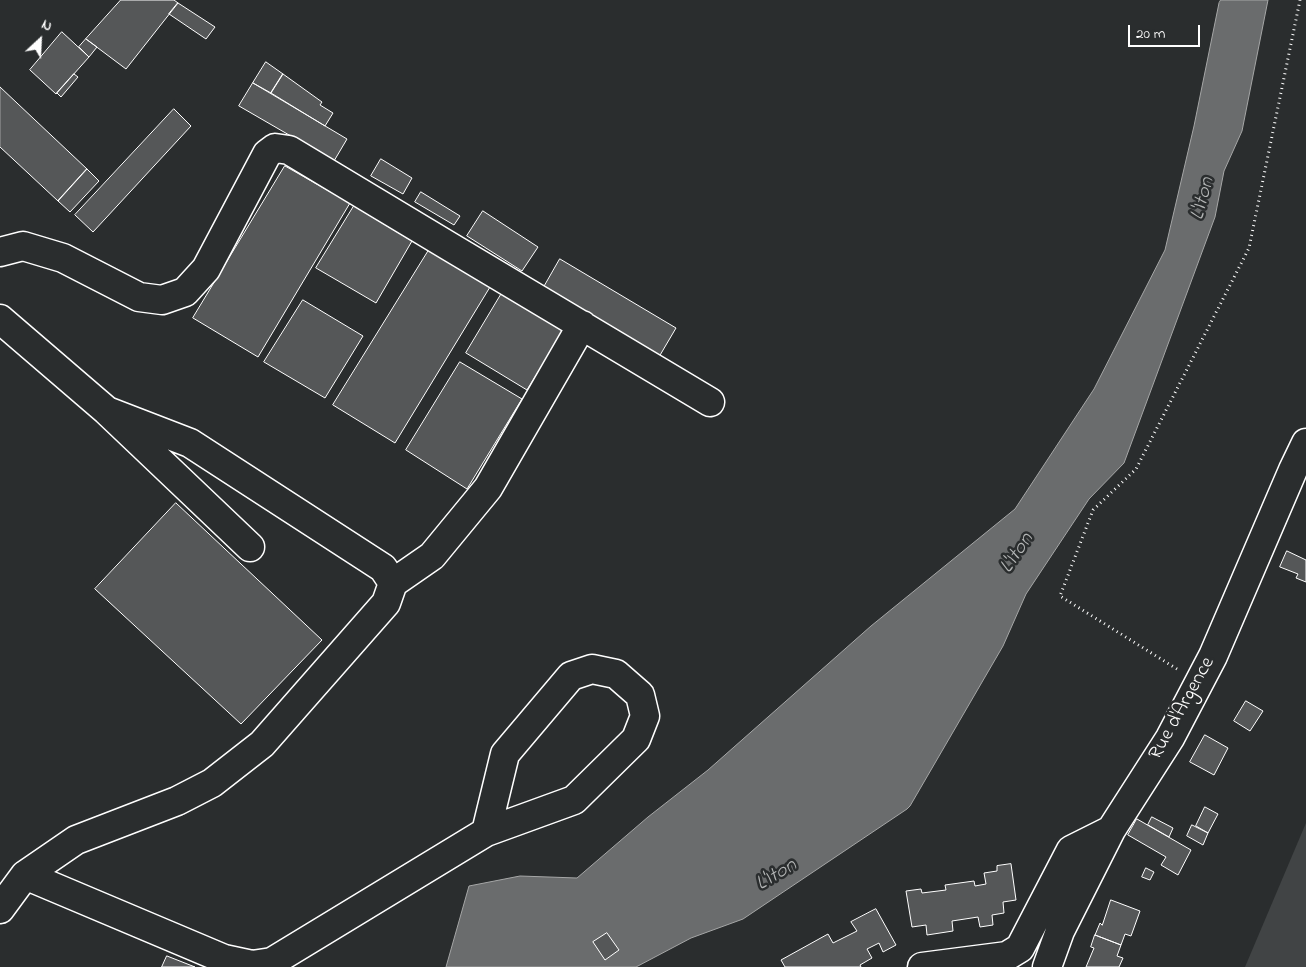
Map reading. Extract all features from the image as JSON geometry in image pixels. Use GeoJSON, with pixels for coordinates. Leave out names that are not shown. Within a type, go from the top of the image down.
{"type":"FeatureCollection","features":[{"type":"Feature","properties":{"kind":"street"},"geometry":{"type":"LineString","coordinates":[[0,252],[23,246],[63,258],[139,297],[162,300],[185,292],[206,269],[267,154],[275,148],[289,150],[710,402]]}},
{"type":"Feature","properties":{"kind":"street"},"geometry":{"type":"LineString","coordinates":[[0,319],[107,411],[250,547]]}},
{"type":"Feature","properties":{"kind":"street"},"geometry":{"type":"LineString","coordinates":[[0,909],[25,875],[76,840],[177,801],[212,783],[262,744],[386,603],[393,583],[432,556],[488,488],[582,326]]}},
{"type":"Feature","properties":{"kind":"street"},"geometry":{"type":"LineString","coordinates":[[107,411],[190,443],[383,568],[393,583]]}},
{"type":"Feature","properties":{"kind":"street","name":"Rue d'Argence"},"geometry":{"type":"LineString","coordinates":[[1048,967],[1060,930],[1111,830],[1170,738],[1213,656],[1306,443]]}},
{"type":"Feature","properties":{"kind":"street"},"geometry":{"type":"LineString","coordinates":[[25,875],[224,959],[252,964],[272,962],[486,832],[574,800],[636,739],[645,716],[640,695],[616,674],[592,669],[571,676],[505,754],[486,832]]}},
{"type":"Feature","properties":{"kind":"street"},"geometry":{"type":"LineString","coordinates":[[922,967],[1007,956],[1020,948],[1071,850],[1111,830]]}},
{"type":"Feature","properties":{"kind":"path"},"geometry":{"type":"LineString","coordinates":[[1199,682],[1060,596],[1093,510],[1136,469],[1249,248],[1300,0]]}},
{"type":"Feature","properties":{"kind":"shaded area"},"geometry":{"type":"Polygon","coordinates":[[[1306,823],[1306,967],[1245,967],[1306,823]]]}},
{"type":"Feature","properties":{"kind":"water","name":"L'Iton"},"geometry":{"type":"Polygon","coordinates":[[[1221,0],[1268,0],[1242,131],[1224,171],[1215,217],[1124,463],[1089,499],[1026,594],[1003,646],[910,806],[743,919],[691,938],[636,967],[446,967],[469,886],[520,876],[577,878],[648,817],[708,770],[871,626],[1015,509],[1094,389],[1165,250],[1221,0]]]}},
{"type":"Feature","properties":{"kind":"building"},"geometry":{"type":"Polygon","coordinates":[[[121,0],[174,0],[178,3],[126,69],[86,39],[121,0]]]}},
{"type":"Feature","properties":{"kind":"building"},"geometry":{"type":"Polygon","coordinates":[[[178,3],[215,27],[206,39],[169,14],[178,3]]]}},
{"type":"Feature","properties":{"kind":"building"},"geometry":{"type":"Polygon","coordinates":[[[62,32],[89,57],[56,94],[30,70],[62,32]]]}},
{"type":"Feature","properties":{"kind":"building"},"geometry":{"type":"Polygon","coordinates":[[[86,39],[97,47],[89,57],[79,47],[86,39]]]}},
{"type":"Feature","properties":{"kind":"building"},"geometry":{"type":"Polygon","coordinates":[[[266,62],[283,74],[271,93],[253,83],[266,62]]]}},
{"type":"Feature","properties":{"kind":"building"},"geometry":{"type":"Polygon","coordinates":[[[74,74],[78,77],[61,97],[57,93],[74,74]]]}},
{"type":"Feature","properties":{"kind":"building"},"geometry":{"type":"Polygon","coordinates":[[[283,74],[322,102],[320,105],[333,113],[325,126],[271,93],[283,74]]]}},
{"type":"Feature","properties":{"kind":"building"},"geometry":{"type":"Polygon","coordinates":[[[253,83],[347,139],[334,161],[239,106],[253,83]]]}},
{"type":"Feature","properties":{"kind":"building"},"geometry":{"type":"Polygon","coordinates":[[[0,87],[87,169],[58,201],[0,147],[0,87]]]}},
{"type":"Feature","properties":{"kind":"building"},"geometry":{"type":"Polygon","coordinates":[[[174,109],[191,126],[93,232],[75,215],[174,109]]]}},
{"type":"Feature","properties":{"kind":"building"},"geometry":{"type":"Polygon","coordinates":[[[381,159],[412,178],[403,194],[371,176],[381,159]]]}},
{"type":"Feature","properties":{"kind":"building"},"geometry":{"type":"Polygon","coordinates":[[[285,166],[350,203],[258,357],[193,318],[285,166]]]}},
{"type":"Feature","properties":{"kind":"building"},"geometry":{"type":"Polygon","coordinates":[[[87,169],[99,181],[70,212],[58,201],[87,169]]]}},
{"type":"Feature","properties":{"kind":"building"},"geometry":{"type":"Polygon","coordinates":[[[421,192],[460,216],[454,225],[415,202],[421,192]]]}},
{"type":"Feature","properties":{"kind":"building"},"geometry":{"type":"Polygon","coordinates":[[[354,206],[412,241],[376,303],[316,268],[354,206]]]}},
{"type":"Feature","properties":{"kind":"building"},"geometry":{"type":"Polygon","coordinates":[[[483,211],[538,247],[522,271],[467,236],[483,211]]]}},
{"type":"Feature","properties":{"kind":"building"},"geometry":{"type":"Polygon","coordinates":[[[429,250],[490,287],[395,443],[333,405],[429,250]]]}},
{"type":"Feature","properties":{"kind":"building"},"geometry":{"type":"Polygon","coordinates":[[[560,259],[676,328],[656,362],[540,294],[560,259]]]}},
{"type":"Feature","properties":{"kind":"building"},"geometry":{"type":"Polygon","coordinates":[[[502,293],[564,330],[527,390],[466,353],[502,293]]]}},
{"type":"Feature","properties":{"kind":"building"},"geometry":{"type":"Polygon","coordinates":[[[303,300],[363,336],[325,398],[264,362],[303,300]]]}},
{"type":"Feature","properties":{"kind":"building"},"geometry":{"type":"Polygon","coordinates":[[[460,362],[522,399],[467,489],[406,450],[460,362]]]}},
{"type":"Feature","properties":{"kind":"building"},"geometry":{"type":"Polygon","coordinates":[[[176,503],[322,640],[241,724],[95,589],[176,503]]]}},
{"type":"Feature","properties":{"kind":"building"},"geometry":{"type":"Polygon","coordinates":[[[1287,551],[1306,560],[1306,582],[1296,578],[1298,574],[1280,567],[1287,551]]]}},
{"type":"Feature","properties":{"kind":"building"},"geometry":{"type":"Polygon","coordinates":[[[1246,701],[1263,711],[1250,731],[1234,721],[1246,701]]]}},
{"type":"Feature","properties":{"kind":"building"},"geometry":{"type":"Polygon","coordinates":[[[1205,735],[1228,748],[1214,775],[1190,762],[1205,735]]]}},
{"type":"Feature","properties":{"kind":"building"},"geometry":{"type":"Polygon","coordinates":[[[1205,807],[1218,814],[1208,833],[1196,826],[1205,807]]]}},
{"type":"Feature","properties":{"kind":"building"},"geometry":{"type":"Polygon","coordinates":[[[1152,817],[1173,828],[1169,837],[1148,825],[1152,817]]]}},
{"type":"Feature","properties":{"kind":"building"},"geometry":{"type":"Polygon","coordinates":[[[1137,819],[1191,850],[1178,875],[1161,865],[1166,857],[1128,835],[1137,819]]]}},
{"type":"Feature","properties":{"kind":"building"},"geometry":{"type":"Polygon","coordinates":[[[1192,825],[1208,833],[1203,845],[1187,836],[1192,825]]]}},
{"type":"Feature","properties":{"kind":"building"},"geometry":{"type":"Polygon","coordinates":[[[1011,864],[1016,900],[1003,902],[1004,913],[992,915],[993,925],[980,927],[978,917],[952,921],[953,931],[927,935],[926,925],[912,927],[906,891],[921,889],[922,893],[946,890],[945,885],[974,881],[975,886],[986,884],[984,873],[997,871],[997,866],[1011,864]]]}},
{"type":"Feature","properties":{"kind":"building"},"geometry":{"type":"Polygon","coordinates":[[[1146,868],[1154,872],[1150,880],[1142,877],[1146,868]]]}},
{"type":"Feature","properties":{"kind":"building"},"geometry":{"type":"Polygon","coordinates":[[[1111,900],[1140,911],[1131,936],[1125,934],[1121,945],[1095,935],[1100,923],[1102,925],[1111,900]]]}},
{"type":"Feature","properties":{"kind":"building"},"geometry":{"type":"Polygon","coordinates":[[[876,909],[896,945],[883,952],[879,943],[867,949],[872,958],[860,965],[861,967],[785,967],[781,960],[828,934],[833,943],[857,931],[851,922],[876,909]]]}},
{"type":"Feature","properties":{"kind":"building"},"geometry":{"type":"Polygon","coordinates":[[[607,933],[619,950],[605,960],[593,942],[607,933]]]}},
{"type":"Feature","properties":{"kind":"building"},"geometry":{"type":"Polygon","coordinates":[[[1095,935],[1121,945],[1117,956],[1123,958],[1119,967],[1086,967],[1094,948],[1091,947],[1095,935]]]}},
{"type":"Feature","properties":{"kind":"building"},"geometry":{"type":"Polygon","coordinates":[[[167,956],[195,967],[162,967],[167,956]]]}}]}
